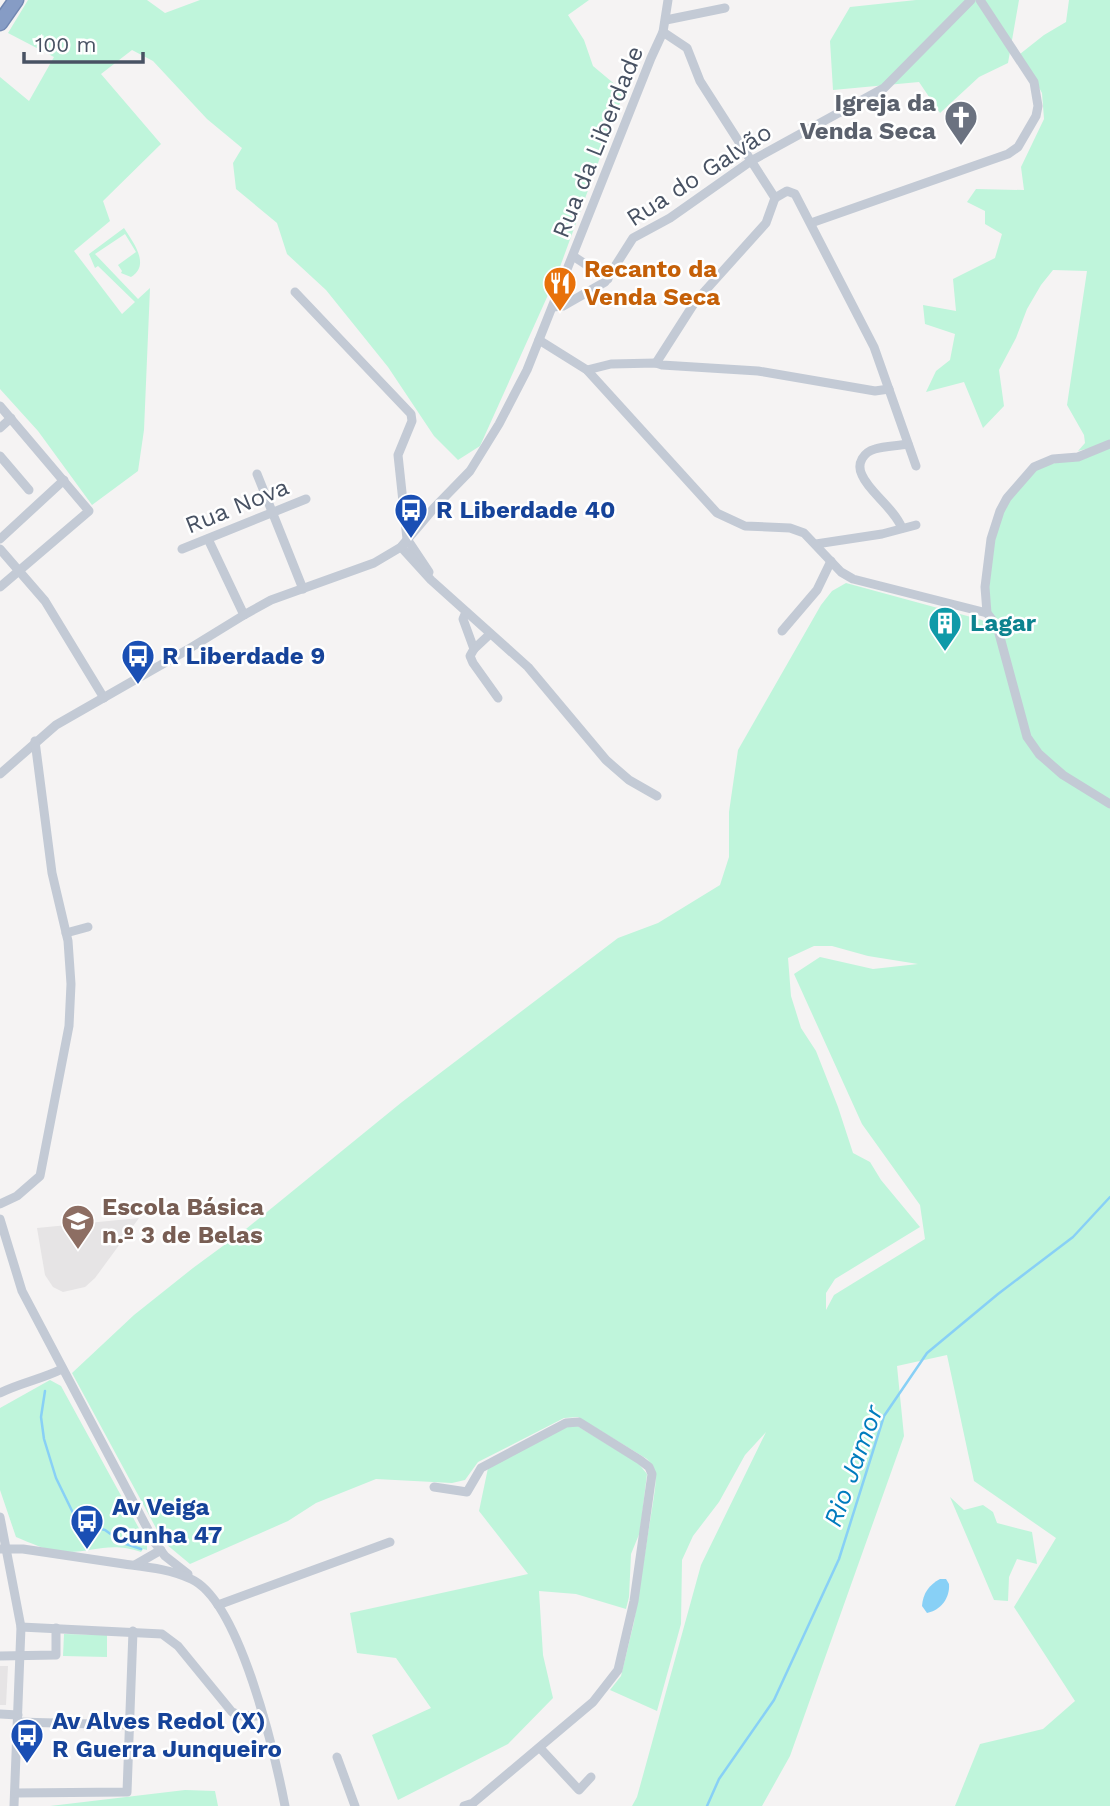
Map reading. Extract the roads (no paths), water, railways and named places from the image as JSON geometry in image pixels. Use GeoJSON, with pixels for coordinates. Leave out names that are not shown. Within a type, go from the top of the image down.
{"type":"FeatureCollection","features":[{"type":"Feature","properties":{"kind":"highway"},"geometry":{"type":"LineString","coordinates":[[0,23],[16,0]]}},
{"type":"Feature","properties":{"kind":"street","name":"Rua da Liberdade"},"geometry":{"type":"LineString","coordinates":[[0,774],[56,725],[244,615],[271,600],[374,563],[404,543],[470,471],[499,424],[527,370],[663,32],[668,0]]}},
{"type":"Feature","properties":{"kind":"street","name":"Rua do Galvão"},"geometry":{"type":"LineString","coordinates":[[553,307],[563,306],[587,294],[608,279],[632,237],[670,218],[751,161],[884,88],[971,0]]}},
{"type":"Feature","properties":{"kind":"street"},"geometry":{"type":"LineString","coordinates":[[811,223],[1008,154],[1018,147],[1036,116],[1038,106],[1034,82],[980,0]]}},
{"type":"Feature","properties":{"kind":"street"},"geometry":{"type":"LineString","coordinates":[[666,20],[725,8]]}},
{"type":"Feature","properties":{"kind":"street"},"geometry":{"type":"LineString","coordinates":[[663,32],[687,48],[700,81],[775,198]]}},
{"type":"Feature","properties":{"kind":"street"},"geometry":{"type":"LineString","coordinates":[[656,363],[695,302],[766,223],[775,198],[788,191],[795,194],[874,346],[916,466]]}},
{"type":"Feature","properties":{"kind":"street"},"geometry":{"type":"LineString","coordinates":[[572,256],[608,279]]}},
{"type":"Feature","properties":{"kind":"street"},"geometry":{"type":"LineString","coordinates":[[295,292],[411,414],[412,421],[398,454],[404,543],[423,560],[434,583],[542,683],[606,760],[629,780],[657,796]]}},
{"type":"Feature","properties":{"kind":"street"},"geometry":{"type":"LineString","coordinates":[[539,340],[587,370],[717,513],[745,526],[790,528],[804,533],[853,579],[987,613],[997,626],[1027,737],[1039,754],[1063,775],[1110,804]]}},
{"type":"Feature","properties":{"kind":"street"},"geometry":{"type":"LineString","coordinates":[[587,370],[611,364],[656,363],[758,371],[875,391],[889,389]]}},
{"type":"Feature","properties":{"kind":"street"},"geometry":{"type":"LineString","coordinates":[[0,405],[89,511],[0,587]]}},
{"type":"Feature","properties":{"kind":"street"},"geometry":{"type":"LineString","coordinates":[[0,428],[11,418]]}},
{"type":"Feature","properties":{"kind":"street"},"geometry":{"type":"LineString","coordinates":[[902,528],[898,519],[861,474],[860,464],[863,455],[873,449],[908,444]]}},
{"type":"Feature","properties":{"kind":"street"},"geometry":{"type":"LineString","coordinates":[[987,613],[985,587],[991,539],[1007,498],[1023,477],[1042,462],[1078,457],[1110,444]]}},
{"type":"Feature","properties":{"kind":"street"},"geometry":{"type":"LineString","coordinates":[[0,456],[29,490]]}},
{"type":"Feature","properties":{"kind":"street"},"geometry":{"type":"LineString","coordinates":[[257,474],[303,589]]}},
{"type":"Feature","properties":{"kind":"street"},"geometry":{"type":"LineString","coordinates":[[0,539],[64,480]]}},
{"type":"Feature","properties":{"kind":"street","name":"Rua Nova"},"geometry":{"type":"LineString","coordinates":[[182,550],[306,499]]}},
{"type":"Feature","properties":{"kind":"street"},"geometry":{"type":"LineString","coordinates":[[816,544],[882,534],[916,525]]}},
{"type":"Feature","properties":{"kind":"street"},"geometry":{"type":"LineString","coordinates":[[208,539],[244,615]]}},
{"type":"Feature","properties":{"kind":"street"},"geometry":{"type":"LineString","coordinates":[[0,549],[45,601],[104,698]]}},
{"type":"Feature","properties":{"kind":"street"},"geometry":{"type":"LineString","coordinates":[[782,631],[817,590],[831,561]]}},
{"type":"Feature","properties":{"kind":"street"},"geometry":{"type":"LineString","coordinates":[[466,612],[463,619],[474,649]]}},
{"type":"Feature","properties":{"kind":"street"},"geometry":{"type":"LineString","coordinates":[[490,634],[470,656],[498,698]]}},
{"type":"Feature","properties":{"kind":"street"},"geometry":{"type":"LineString","coordinates":[[0,1204],[16,1196],[40,1176],[68,1026],[71,984],[66,933],[52,873],[35,741]]}},
{"type":"Feature","properties":{"kind":"street"},"geometry":{"type":"LineString","coordinates":[[66,933],[88,927]]}},
{"type":"Feature","properties":{"kind":"street"},"geometry":{"type":"LineString","coordinates":[[0,1219],[22,1291],[163,1553],[218,1605],[241,1651],[278,1767],[285,1806]]}},
{"type":"Feature","properties":{"kind":"street"},"geometry":{"type":"LineString","coordinates":[[0,1393],[62,1369]]}},
{"type":"Feature","properties":{"kind":"street"},"geometry":{"type":"LineString","coordinates":[[434,1487],[467,1492],[481,1468],[548,1431],[566,1423],[579,1422],[649,1467],[652,1474],[634,1601],[618,1670],[593,1702],[473,1803],[464,1806]]}},
{"type":"Feature","properties":{"kind":"street"},"geometry":{"type":"LineString","coordinates":[[0,1517],[3,1549],[21,1627],[14,1806]]}},
{"type":"Feature","properties":{"kind":"street"},"geometry":{"type":"LineString","coordinates":[[218,1605],[390,1542]]}},
{"type":"Feature","properties":{"kind":"street"},"geometry":{"type":"LineString","coordinates":[[3,1549],[23,1549],[166,1570],[194,1580]]}},
{"type":"Feature","properties":{"kind":"street"},"geometry":{"type":"LineString","coordinates":[[134,1566],[163,1553]]}},
{"type":"Feature","properties":{"kind":"street"},"geometry":{"type":"LineString","coordinates":[[148,1568],[158,1564],[163,1553]]}},
{"type":"Feature","properties":{"kind":"street"},"geometry":{"type":"LineString","coordinates":[[21,1627],[162,1634],[178,1646],[232,1712],[242,1716],[263,1716]]}},
{"type":"Feature","properties":{"kind":"street"},"geometry":{"type":"LineString","coordinates":[[0,1656],[56,1655],[56,1628]]}},
{"type":"Feature","properties":{"kind":"street"},"geometry":{"type":"LineString","coordinates":[[15,1793],[127,1791],[132,1631]]}},
{"type":"Feature","properties":{"kind":"street"},"geometry":{"type":"LineString","coordinates":[[0,1714],[18,1719],[130,1726]]}},
{"type":"Feature","properties":{"kind":"street"},"geometry":{"type":"LineString","coordinates":[[540,1748],[573,1791],[579,1790],[591,1777]]}},
{"type":"Feature","properties":{"kind":"street"},"geometry":{"type":"LineString","coordinates":[[337,1757],[355,1806]]}},
{"type":"Feature","properties":{"kind":"water"},"geometry":{"type":"Polygon","coordinates":[[[940,1579],[946,1579],[949,1584],[948,1594],[940,1606],[927,1613],[922,1606],[925,1593],[940,1579]]]}},
{"type":"Feature","properties":{"kind":"waterway","name":"Rio Jamor"},"geometry":{"type":"LineString","coordinates":[[707,1806],[719,1779],[774,1700],[839,1559],[884,1416],[927,1353],[1073,1237],[1110,1197]]}},
{"type":"Feature","properties":{"kind":"waterway"},"geometry":{"type":"LineString","coordinates":[[45,1391],[41,1417],[44,1439],[56,1478],[75,1517],[85,1525],[105,1530],[123,1543],[141,1549]]}},
{"type":"Feature","properties":{"kind":"place","name":"Igreja da Venda Seca"},"geometry":{"type":"Point","coordinates":[961,147]}},
{"type":"Feature","properties":{"kind":"place","name":"Recanto da Venda Seca"},"geometry":{"type":"Point","coordinates":[560,313]}},
{"type":"Feature","properties":{"kind":"place","name":"R Liberdade 40"},"geometry":{"type":"Point","coordinates":[411,540]}},
{"type":"Feature","properties":{"kind":"place","name":"Lagar"},"geometry":{"type":"Point","coordinates":[945,653]}},
{"type":"Feature","properties":{"kind":"place","name":"R Liberdade 9"},"geometry":{"type":"Point","coordinates":[138,686]}},
{"type":"Feature","properties":{"kind":"place","name":"Escola Básica n.º 3 de Belas"},"geometry":{"type":"Point","coordinates":[78,1251]}},
{"type":"Feature","properties":{"kind":"place","name":"Av Veiga Cunha 47"},"geometry":{"type":"Point","coordinates":[87,1551]}},
{"type":"Feature","properties":{"kind":"place","name":"Av Alves Redol (X) R Guerra Junqueiro"},"geometry":{"type":"Point","coordinates":[27,1765]}}]}
